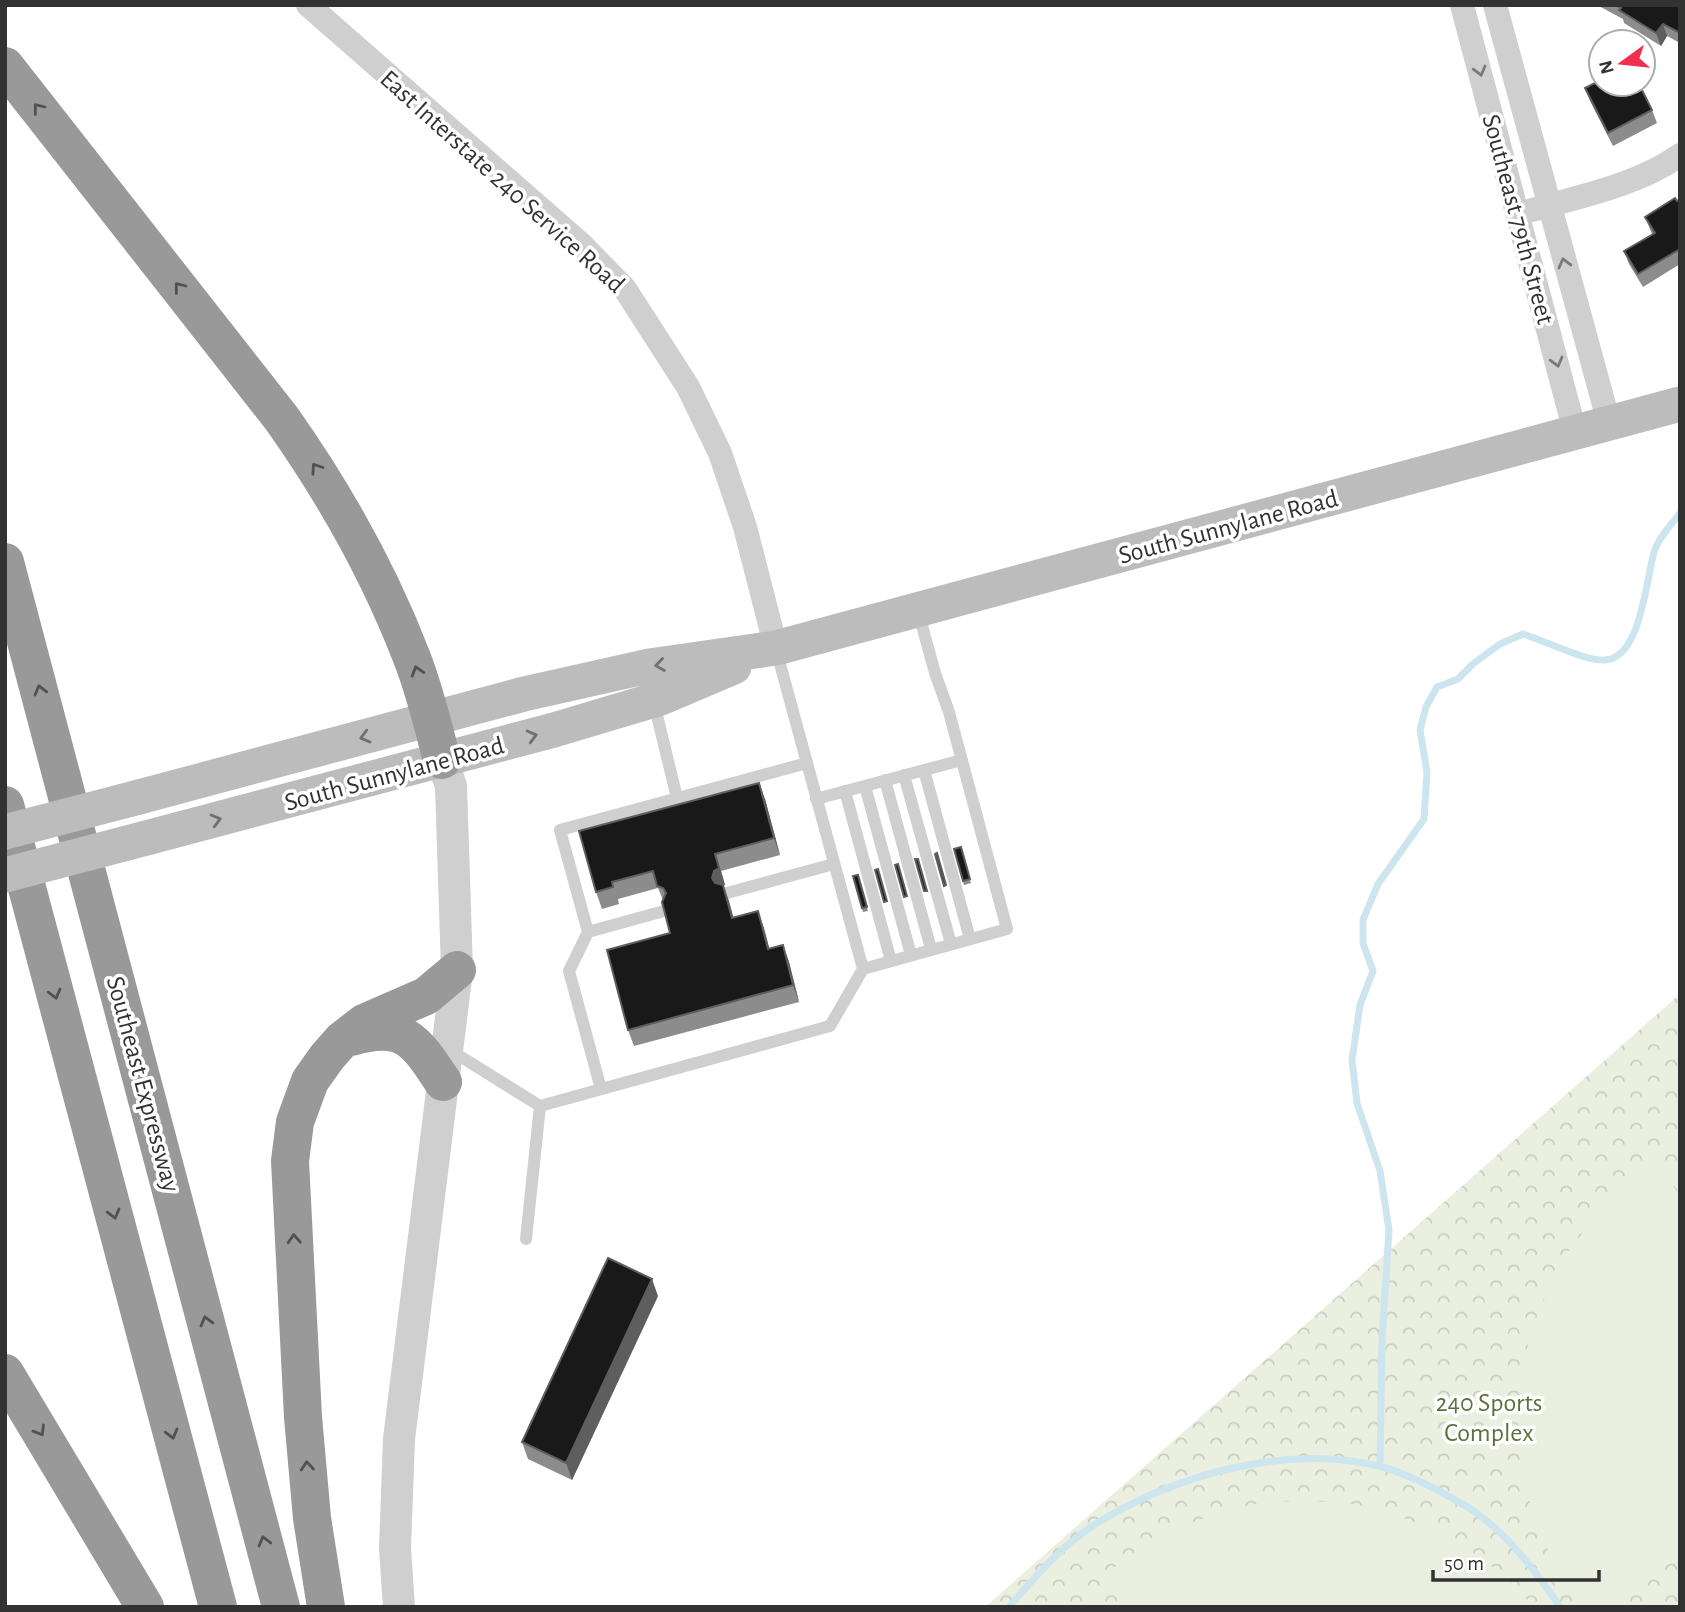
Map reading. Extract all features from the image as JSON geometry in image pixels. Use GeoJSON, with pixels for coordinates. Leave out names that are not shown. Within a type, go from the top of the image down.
{"type":"FeatureCollection","features":[{"type":"Feature","properties":{"kind":"highway"},"geometry":{"type":"LineString","coordinates":[[5,66],[282,419],[320,473],[388,598],[414,660],[442,760]]}},
{"type":"Feature","properties":{"kind":"highway","name":"Southeast Expressway"},"geometry":{"type":"LineString","coordinates":[[5,562],[281,1607]]}},
{"type":"Feature","properties":{"kind":"highway"},"geometry":{"type":"LineString","coordinates":[[5,804],[218,1607]]}},
{"type":"Feature","properties":{"kind":"highway"},"geometry":{"type":"LineString","coordinates":[[326,1607],[312,1518],[303,1417],[290,1161],[295,1122],[310,1081],[342,1040],[365,1023],[426,996],[457,970]]}},
{"type":"Feature","properties":{"kind":"highway"},"geometry":{"type":"LineString","coordinates":[[342,1040],[374,1030],[393,1031],[445,1065]]}},
{"type":"Feature","properties":{"kind":"highway"},"geometry":{"type":"LineString","coordinates":[[5,1373],[145,1607]]}},
{"type":"Feature","properties":{"kind":"main road","name":"South Sunnylane Road"},"geometry":{"type":"LineString","coordinates":[[5,832],[524,694],[649,666],[776,648],[1680,404]]}},
{"type":"Feature","properties":{"kind":"main road","name":"South Sunnylane Road"},"geometry":{"type":"LineString","coordinates":[[5,875],[442,760],[653,701],[776,648]]}},
{"type":"Feature","properties":{"kind":"street","name":"East Interstate 240 Service Road"},"geometry":{"type":"LineString","coordinates":[[308,5],[581,244],[625,289],[688,387],[720,453],[745,527],[776,648]]}},
{"type":"Feature","properties":{"kind":"street","name":"Southeast 79th Street"},"geometry":{"type":"LineString","coordinates":[[1480,10],[1548,205],[1609,423]]}},
{"type":"Feature","properties":{"kind":"street","name":"Southeast 79th Street"},"geometry":{"type":"LineString","coordinates":[[1480,10],[1518,214],[1576,432]]}},
{"type":"Feature","properties":{"kind":"street"},"geometry":{"type":"LineString","coordinates":[[1518,214],[1635,179],[1680,155]]}},
{"type":"Feature","properties":{"kind":"street"},"geometry":{"type":"LineString","coordinates":[[400,1607],[395,1548],[400,1440],[457,970],[451,786],[442,760]]}},
{"type":"Feature","properties":{"kind":"lane"},"geometry":{"type":"LineString","coordinates":[[863,968],[1007,929],[918,610]]}},
{"type":"Feature","properties":{"kind":"lane"},"geometry":{"type":"LineString","coordinates":[[445,1065],[540,1106],[830,1026],[863,968],[776,648]]}},
{"type":"Feature","properties":{"kind":"lane"},"geometry":{"type":"LineString","coordinates":[[653,701],[677,798]]}},
{"type":"Feature","properties":{"kind":"lane"},"geometry":{"type":"LineString","coordinates":[[816,799],[962,760]]}},
{"type":"Feature","properties":{"kind":"lane"},"geometry":{"type":"LineString","coordinates":[[601,1090],[569,971],[588,932],[560,830],[807,763]]}},
{"type":"Feature","properties":{"kind":"lane"},"geometry":{"type":"LineString","coordinates":[[924,770],[970,939]]}},
{"type":"Feature","properties":{"kind":"lane"},"geometry":{"type":"LineString","coordinates":[[904,775],[951,944]]}},
{"type":"Feature","properties":{"kind":"lane"},"geometry":{"type":"LineString","coordinates":[[885,780],[931,949]]}},
{"type":"Feature","properties":{"kind":"lane"},"geometry":{"type":"LineString","coordinates":[[865,786],[911,955]]}},
{"type":"Feature","properties":{"kind":"lane"},"geometry":{"type":"LineString","coordinates":[[845,791],[891,961]]}},
{"type":"Feature","properties":{"kind":"lane"},"geometry":{"type":"LineString","coordinates":[[727,893],[834,864]]}},
{"type":"Feature","properties":{"kind":"lane"},"geometry":{"type":"LineString","coordinates":[[588,932],[664,911]]}},
{"type":"Feature","properties":{"kind":"lane"},"geometry":{"type":"LineString","coordinates":[[526,1239],[540,1106]]}},
{"type":"Feature","properties":{"kind":"green space","name":"240 Sports Complex"},"geometry":{"type":"Polygon","coordinates":[[[1680,994],[1680,1607],[985,1607],[1680,994]]]}},
{"type":"Feature","properties":{"kind":"green space"},"geometry":{"type":"Polygon","coordinates":[[[1657,1164],[1680,1195],[1680,1552],[1609,1607],[1583,1607],[1543,1538],[1530,1502],[1518,1427],[1520,1388],[1527,1349],[1539,1311],[1563,1260],[1602,1212],[1657,1164]]]}},
{"type":"Feature","properties":{"kind":"green space"},"geometry":{"type":"Polygon","coordinates":[[[1266,1502],[1347,1503],[1407,1519],[1477,1555],[1516,1588],[1533,1607],[1128,1607],[1104,1575],[1142,1547],[1176,1529],[1221,1513],[1266,1502]]]}},
{"type":"Feature","properties":{"kind":"building"},"geometry":{"type":"Polygon","coordinates":[[[1616,5],[1680,5],[1680,33],[1663,24],[1657,32],[1657,28],[1648,28],[1619,10],[1621,8],[1616,5]]]}},
{"type":"Feature","properties":{"kind":"building"},"geometry":{"type":"Polygon","coordinates":[[[1590,98],[1646,98],[1652,110],[1608,133],[1590,98]]]}},
{"type":"Feature","properties":{"kind":"building"},"geometry":{"type":"Polygon","coordinates":[[[1675,198],[1680,200],[1680,249],[1638,274],[1624,251],[1655,233],[1645,217],[1675,198]]]}},
{"type":"Feature","properties":{"kind":"building"},"geometry":{"type":"Polygon","coordinates":[[[759,783],[774,838],[715,854],[719,868],[714,871],[712,878],[715,883],[723,885],[732,918],[758,911],[768,949],[783,945],[793,985],[628,1030],[607,950],[670,933],[662,902],[666,893],[663,888],[657,886],[653,871],[612,882],[613,887],[596,892],[579,831],[759,783]]]}},
{"type":"Feature","properties":{"kind":"building"},"geometry":{"type":"Polygon","coordinates":[[[961,847],[970,879],[963,881],[954,849],[961,847]]]}},
{"type":"Feature","properties":{"kind":"building"},"geometry":{"type":"Polygon","coordinates":[[[937,853],[946,885],[944,886],[935,854],[937,853]]]}},
{"type":"Feature","properties":{"kind":"building"},"geometry":{"type":"Polygon","coordinates":[[[915,859],[918,859],[927,891],[924,891],[915,859]]]}},
{"type":"Feature","properties":{"kind":"building"},"geometry":{"type":"Polygon","coordinates":[[[898,864],[907,896],[904,897],[895,865],[898,864]]]}},
{"type":"Feature","properties":{"kind":"building"},"geometry":{"type":"Polygon","coordinates":[[[878,869],[887,901],[884,902],[875,870],[878,869]]]}},
{"type":"Feature","properties":{"kind":"building"},"geometry":{"type":"Polygon","coordinates":[[[858,875],[867,907],[862,908],[853,876],[858,875]]]}},
{"type":"Feature","properties":{"kind":"building"},"geometry":{"type":"Polygon","coordinates":[[[608,1258],[652,1279],[566,1463],[522,1442],[608,1258]]]}},
{"type":"Feature","properties":{"kind":"waterway"},"geometry":{"type":"LineString","coordinates":[[1380,1466],[1382,1339],[1389,1230],[1380,1171],[1357,1103],[1352,1060],[1360,1005],[1373,971],[1363,943],[1363,920],[1378,884],[1424,819],[1427,772],[1420,730],[1426,707],[1437,687],[1458,679],[1500,644],[1523,634],[1587,658],[1605,660],[1617,656],[1627,646],[1635,631],[1655,549],[1680,513]]}},
{"type":"Feature","properties":{"kind":"waterway"},"geometry":{"type":"LineString","coordinates":[[1009,1607],[1048,1563],[1070,1543],[1125,1507],[1158,1492],[1231,1468],[1306,1459],[1343,1460],[1390,1469],[1466,1506],[1506,1539],[1530,1565],[1560,1607]]}}]}
